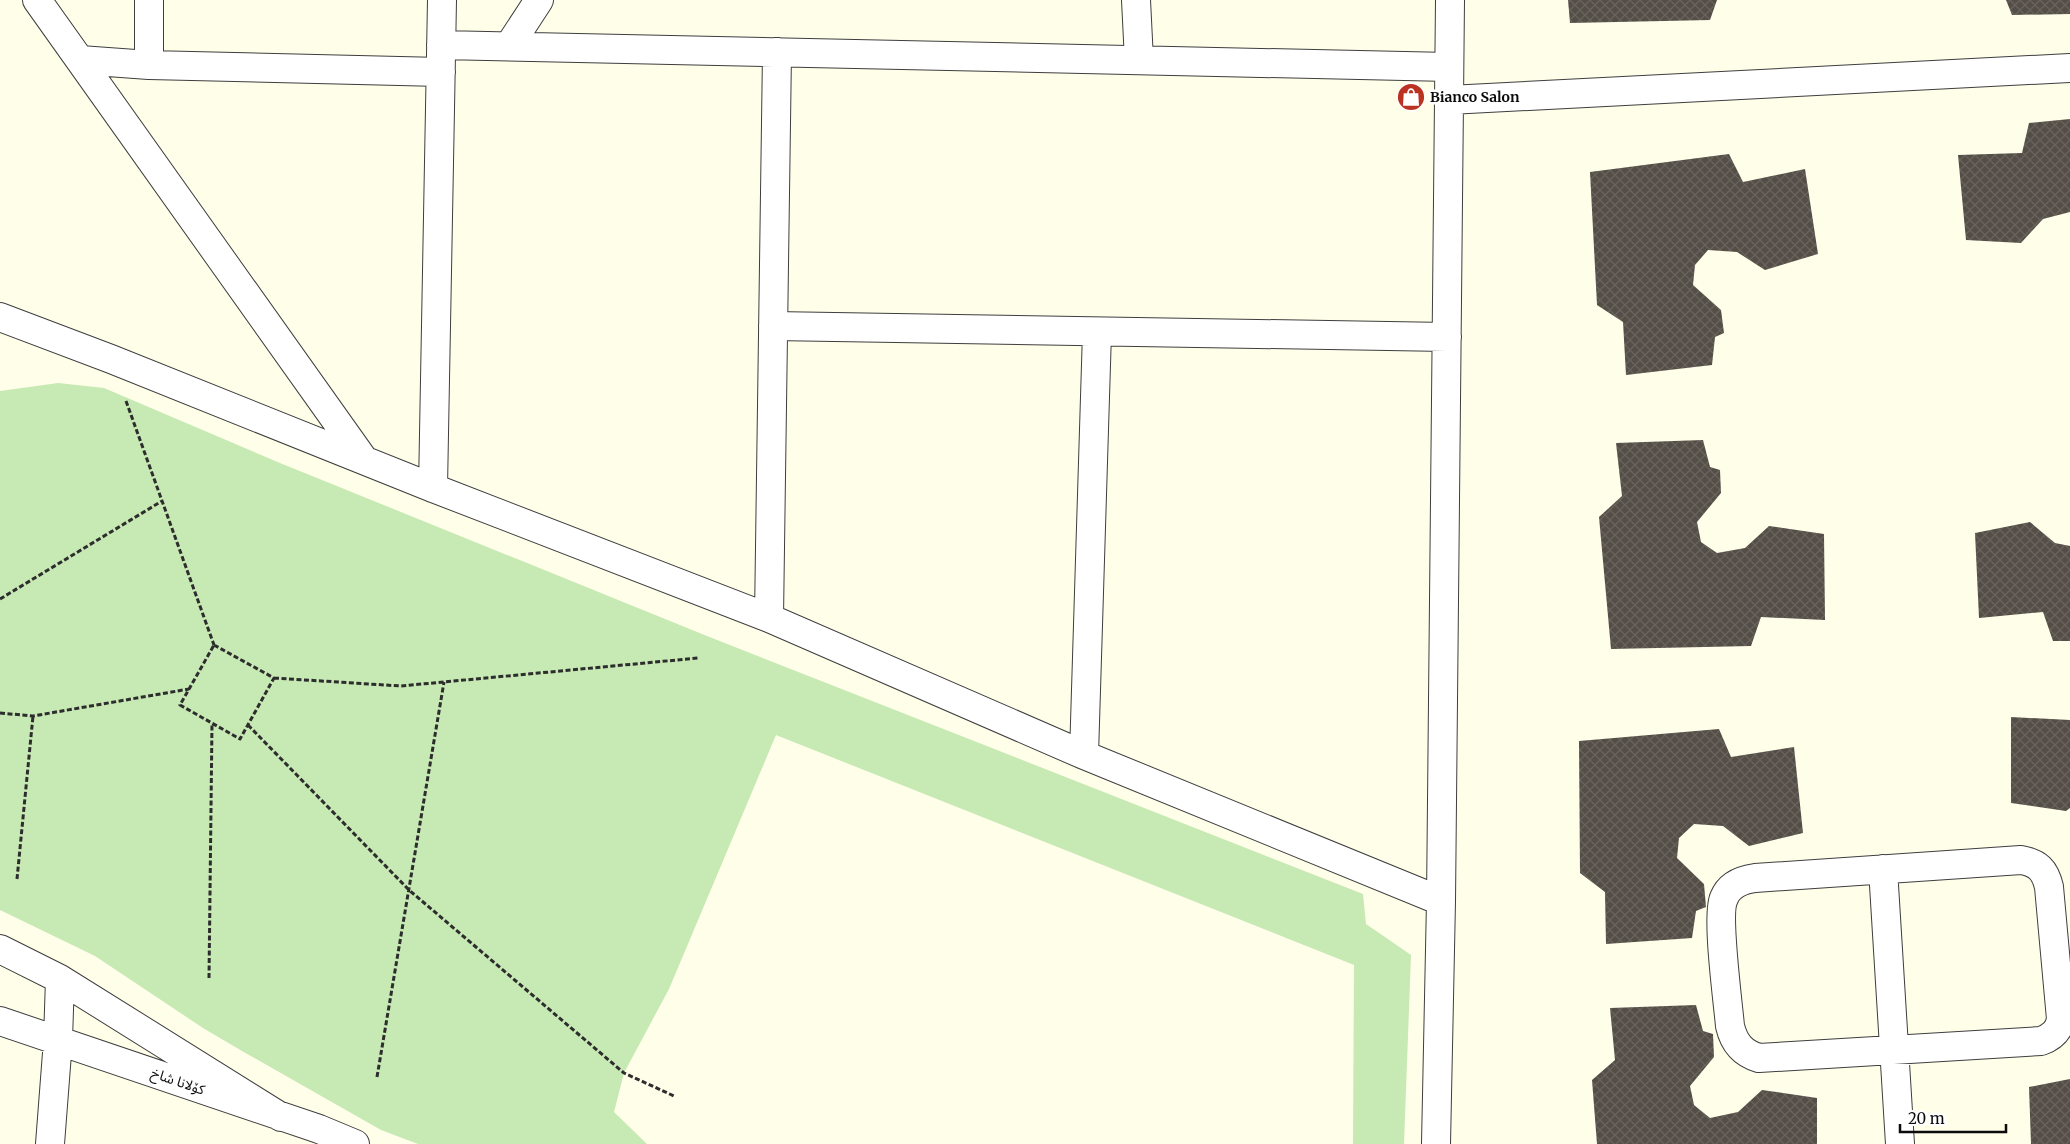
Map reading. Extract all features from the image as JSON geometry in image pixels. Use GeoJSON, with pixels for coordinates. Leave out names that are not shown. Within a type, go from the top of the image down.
{"type":"FeatureCollection","features":[{"type":"Feature","properties":{"kind":"street"},"geometry":{"type":"LineString","coordinates":[[37,0],[364,460]]}},
{"type":"Feature","properties":{"kind":"street"},"geometry":{"type":"LineString","coordinates":[[149,0],[149,66]]}},
{"type":"Feature","properties":{"kind":"street"},"geometry":{"type":"LineString","coordinates":[[433,488],[442,0]]}},
{"type":"Feature","properties":{"kind":"street"},"geometry":{"type":"LineString","coordinates":[[509,46],[539,0]]}},
{"type":"Feature","properties":{"kind":"street"},"geometry":{"type":"LineString","coordinates":[[1136,0],[1139,60]]}},
{"type":"Feature","properties":{"kind":"street"},"geometry":{"type":"LineString","coordinates":[[1436,1144],[1441,901],[1450,0]]}},
{"type":"Feature","properties":{"kind":"street"},"geometry":{"type":"LineString","coordinates":[[441,45],[1449,67]]}},
{"type":"Feature","properties":{"kind":"street"},"geometry":{"type":"LineString","coordinates":[[769,618],[777,52]]}},
{"type":"Feature","properties":{"kind":"street"},"geometry":{"type":"LineString","coordinates":[[80,60],[149,66],[441,72]]}},
{"type":"Feature","properties":{"kind":"street"},"geometry":{"type":"LineString","coordinates":[[1449,100],[2070,68]]}},
{"type":"Feature","properties":{"kind":"street"},"geometry":{"type":"LineString","coordinates":[[0,317],[769,618],[1084,754],[1441,901]]}},
{"type":"Feature","properties":{"kind":"street"},"geometry":{"type":"LineString","coordinates":[[774,326],[1447,337]]}},
{"type":"Feature","properties":{"kind":"street"},"geometry":{"type":"LineString","coordinates":[[1084,754],[1097,332]]}},
{"type":"Feature","properties":{"kind":"street"},"geometry":{"type":"LineString","coordinates":[[2021,860],[2032,862],[2040,868],[2046,876],[2048,887],[2061,1019],[2060,1027],[2055,1034],[2041,1041],[1759,1058],[1742,1050],[1736,1043],[1730,1026],[1720,910],[1723,899],[1728,891],[1744,880],[1883,869],[2021,860]]}},
{"type":"Feature","properties":{"kind":"street"},"geometry":{"type":"LineString","coordinates":[[1883,869],[1900,1144]]}},
{"type":"Feature","properties":{"kind":"street"},"geometry":{"type":"LineString","coordinates":[[0,949],[60,979],[281,1117]]}},
{"type":"Feature","properties":{"kind":"street"},"geometry":{"type":"LineString","coordinates":[[50,1144],[58,1040],[60,979]]}},
{"type":"Feature","properties":{"kind":"street","name":"کۆلانا شاخ"},"geometry":{"type":"LineString","coordinates":[[0,1021],[319,1129],[355,1144]]}},
{"type":"Feature","properties":{"kind":"path"},"geometry":{"type":"LineString","coordinates":[[111,359],[214,645],[274,678],[401,686],[698,658]]}},
{"type":"Feature","properties":{"kind":"path"},"geometry":{"type":"LineString","coordinates":[[0,599],[162,501]]}},
{"type":"Feature","properties":{"kind":"path"},"geometry":{"type":"LineString","coordinates":[[214,645],[180,706],[240,739],[274,678]]}},
{"type":"Feature","properties":{"kind":"path"},"geometry":{"type":"LineString","coordinates":[[377,1077],[444,682]]}},
{"type":"Feature","properties":{"kind":"path"},"geometry":{"type":"LineString","coordinates":[[0,713],[34,716],[190,688]]}},
{"type":"Feature","properties":{"kind":"path"},"geometry":{"type":"LineString","coordinates":[[17,880],[34,716]]}},
{"type":"Feature","properties":{"kind":"path"},"geometry":{"type":"LineString","coordinates":[[209,978],[212,723]]}},
{"type":"Feature","properties":{"kind":"path"},"geometry":{"type":"LineString","coordinates":[[248,725],[410,890],[624,1073],[674,1096]]}},
{"type":"Feature","properties":{"kind":"green space"},"geometry":{"type":"Polygon","coordinates":[[[58,383],[104,388],[280,463],[707,636],[1363,894],[1366,924],[1411,955],[1404,1144],[1353,1144],[1354,965],[776,735],[669,989],[624,1073],[614,1112],[647,1144],[418,1144],[381,1130],[203,1028],[95,956],[0,910],[0,391],[58,383]]]}},
{"type":"Feature","properties":{"kind":"building"},"geometry":{"type":"Polygon","coordinates":[[[1568,0],[1717,0],[1710,20],[1570,23],[1568,0]]]}},
{"type":"Feature","properties":{"kind":"building"},"geometry":{"type":"Polygon","coordinates":[[[2006,0],[2070,0],[2070,14],[2012,15],[2006,0]]]}},
{"type":"Feature","properties":{"kind":"building"},"geometry":{"type":"Polygon","coordinates":[[[2070,119],[2070,212],[2043,219],[2021,243],[1966,240],[1958,155],[2022,153],[2029,123],[2070,119]]]}},
{"type":"Feature","properties":{"kind":"building"},"geometry":{"type":"Polygon","coordinates":[[[1729,154],[1743,182],[1805,169],[1818,254],[1765,270],[1737,252],[1708,250],[1695,265],[1693,285],[1721,310],[1724,333],[1715,337],[1712,365],[1626,375],[1623,322],[1597,305],[1590,172],[1729,154]]]}},
{"type":"Feature","properties":{"kind":"building"},"geometry":{"type":"Polygon","coordinates":[[[1703,440],[1710,467],[1720,470],[1721,493],[1697,522],[1701,542],[1717,553],[1745,548],[1769,526],[1824,534],[1825,620],[1761,617],[1751,646],[1611,649],[1599,517],[1622,496],[1616,443],[1703,440]]]}},
{"type":"Feature","properties":{"kind":"building"},"geometry":{"type":"Polygon","coordinates":[[[2030,522],[2055,543],[2070,546],[2070,641],[2053,641],[2043,612],[1979,618],[1975,533],[2030,522]]]}},
{"type":"Feature","properties":{"kind":"building"},"geometry":{"type":"Polygon","coordinates":[[[2011,717],[2070,720],[2070,808],[2066,811],[2011,803],[2011,717]]]}},
{"type":"Feature","properties":{"kind":"building"},"geometry":{"type":"Polygon","coordinates":[[[1719,729],[1731,757],[1794,747],[1803,833],[1749,846],[1723,826],[1694,824],[1679,838],[1677,858],[1704,884],[1706,907],[1696,911],[1692,938],[1606,944],[1605,892],[1580,873],[1579,741],[1719,729]]]}},
{"type":"Feature","properties":{"kind":"building"},"geometry":{"type":"Polygon","coordinates":[[[1696,1005],[1703,1031],[1713,1034],[1714,1057],[1690,1086],[1694,1105],[1710,1118],[1738,1112],[1762,1090],[1817,1098],[1817,1144],[1597,1144],[1592,1080],[1615,1060],[1610,1008],[1696,1005]]]}},
{"type":"Feature","properties":{"kind":"building"},"geometry":{"type":"Polygon","coordinates":[[[2070,1079],[2070,1144],[2031,1144],[2029,1087],[2070,1079]]]}},
{"type":"Feature","properties":{"kind":"place","name":"Bianco Salon"},"geometry":{"type":"Point","coordinates":[1411,97]}}]}
